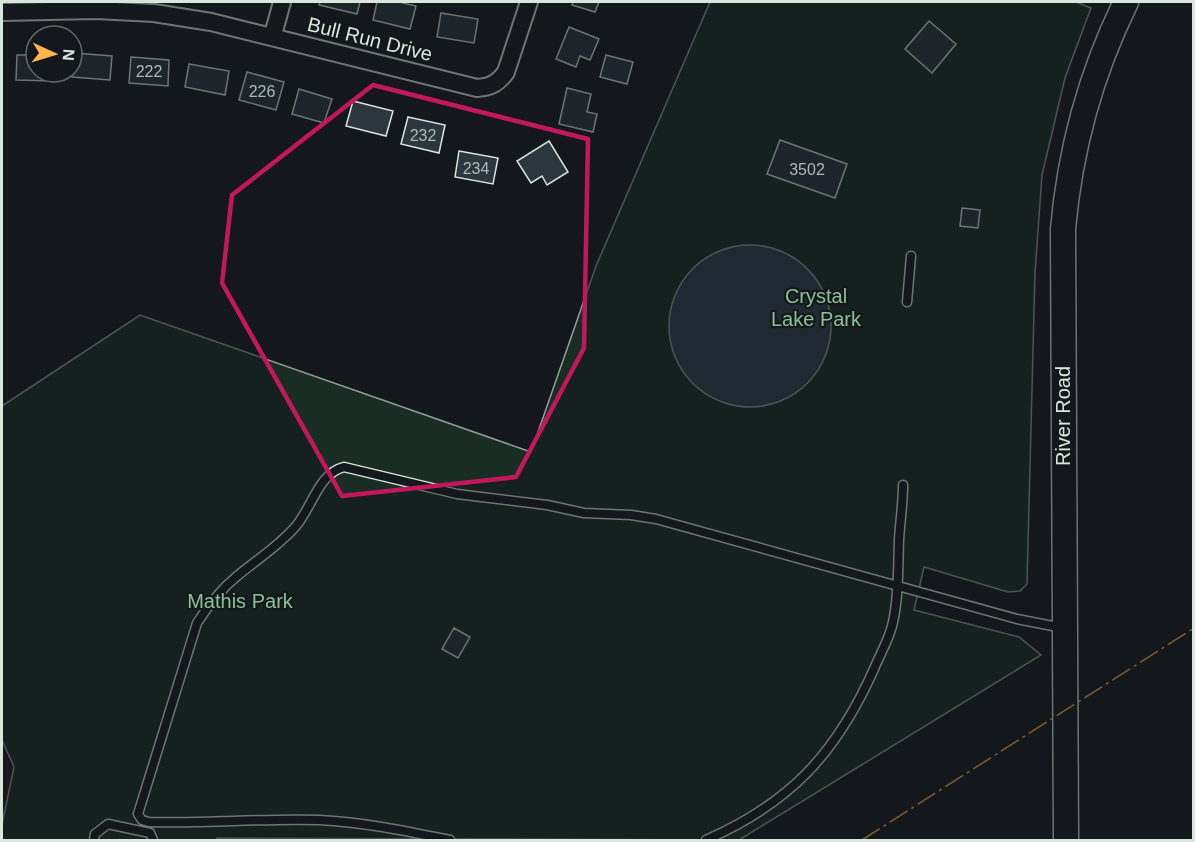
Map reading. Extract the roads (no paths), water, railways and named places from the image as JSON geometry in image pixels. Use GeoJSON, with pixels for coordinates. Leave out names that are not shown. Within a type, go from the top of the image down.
{"type":"FeatureCollection","features":[{"type":"Feature","properties":{"kind":"street"},"geometry":{"type":"LineString","coordinates":[[273,35],[282,2]]}},
{"type":"Feature","properties":{"kind":"street","name":"Bull Run Drive"},"geometry":{"type":"LineString","coordinates":[[2,12],[57,10],[154,13],[211,22],[273,35],[477,88],[489,87],[499,81],[506,72],[529,2]]}},
{"type":"Feature","properties":{"kind":"street","name":"River Road"},"geometry":{"type":"LineString","coordinates":[[1066,840],[1062,252],[1066,195],[1091,88],[1126,2]]}},
{"type":"Feature","properties":{"kind":"lane"},"geometry":{"type":"LineString","coordinates":[[907,302],[911,256]]}},
{"type":"Feature","properties":{"kind":"lane"},"geometry":{"type":"LineString","coordinates":[[140,829],[142,820],[138,814],[139,808],[197,623],[213,600],[234,579],[296,526],[326,476],[334,469],[344,467],[457,494],[547,505],[584,513],[631,515],[656,519],[1017,619],[1063,628]]}},
{"type":"Feature","properties":{"kind":"lane"},"geometry":{"type":"LineString","coordinates":[[706,840],[742,824],[792,790],[849,717],[893,624],[898,586],[903,485]]}},
{"type":"Feature","properties":{"kind":"lane"},"geometry":{"type":"LineString","coordinates":[[142,820],[195,824],[316,820],[402,830],[450,840]]}},
{"type":"Feature","properties":{"kind":"lane"},"geometry":{"type":"LineString","coordinates":[[94,840],[95,834],[108,824],[140,829],[150,833],[153,840]]}},
{"type":"Feature","properties":{"kind":"water"},"geometry":{"type":"Polygon","coordinates":[[[750,245],[781,251],[807,269],[825,295],[831,326],[825,357],[807,383],[781,401],[750,407],[719,401],[693,383],[675,357],[669,326],[675,295],[693,269],[719,251],[750,245]]]}},
{"type":"Feature","properties":{"kind":"park label","name":"Crystal Lake Park"},"geometry":{"type":"Point","coordinates":[816,308]}},
{"type":"Feature","properties":{"kind":"park label","name":"Mathis Park"},"geometry":{"type":"Point","coordinates":[240,601]}}]}
